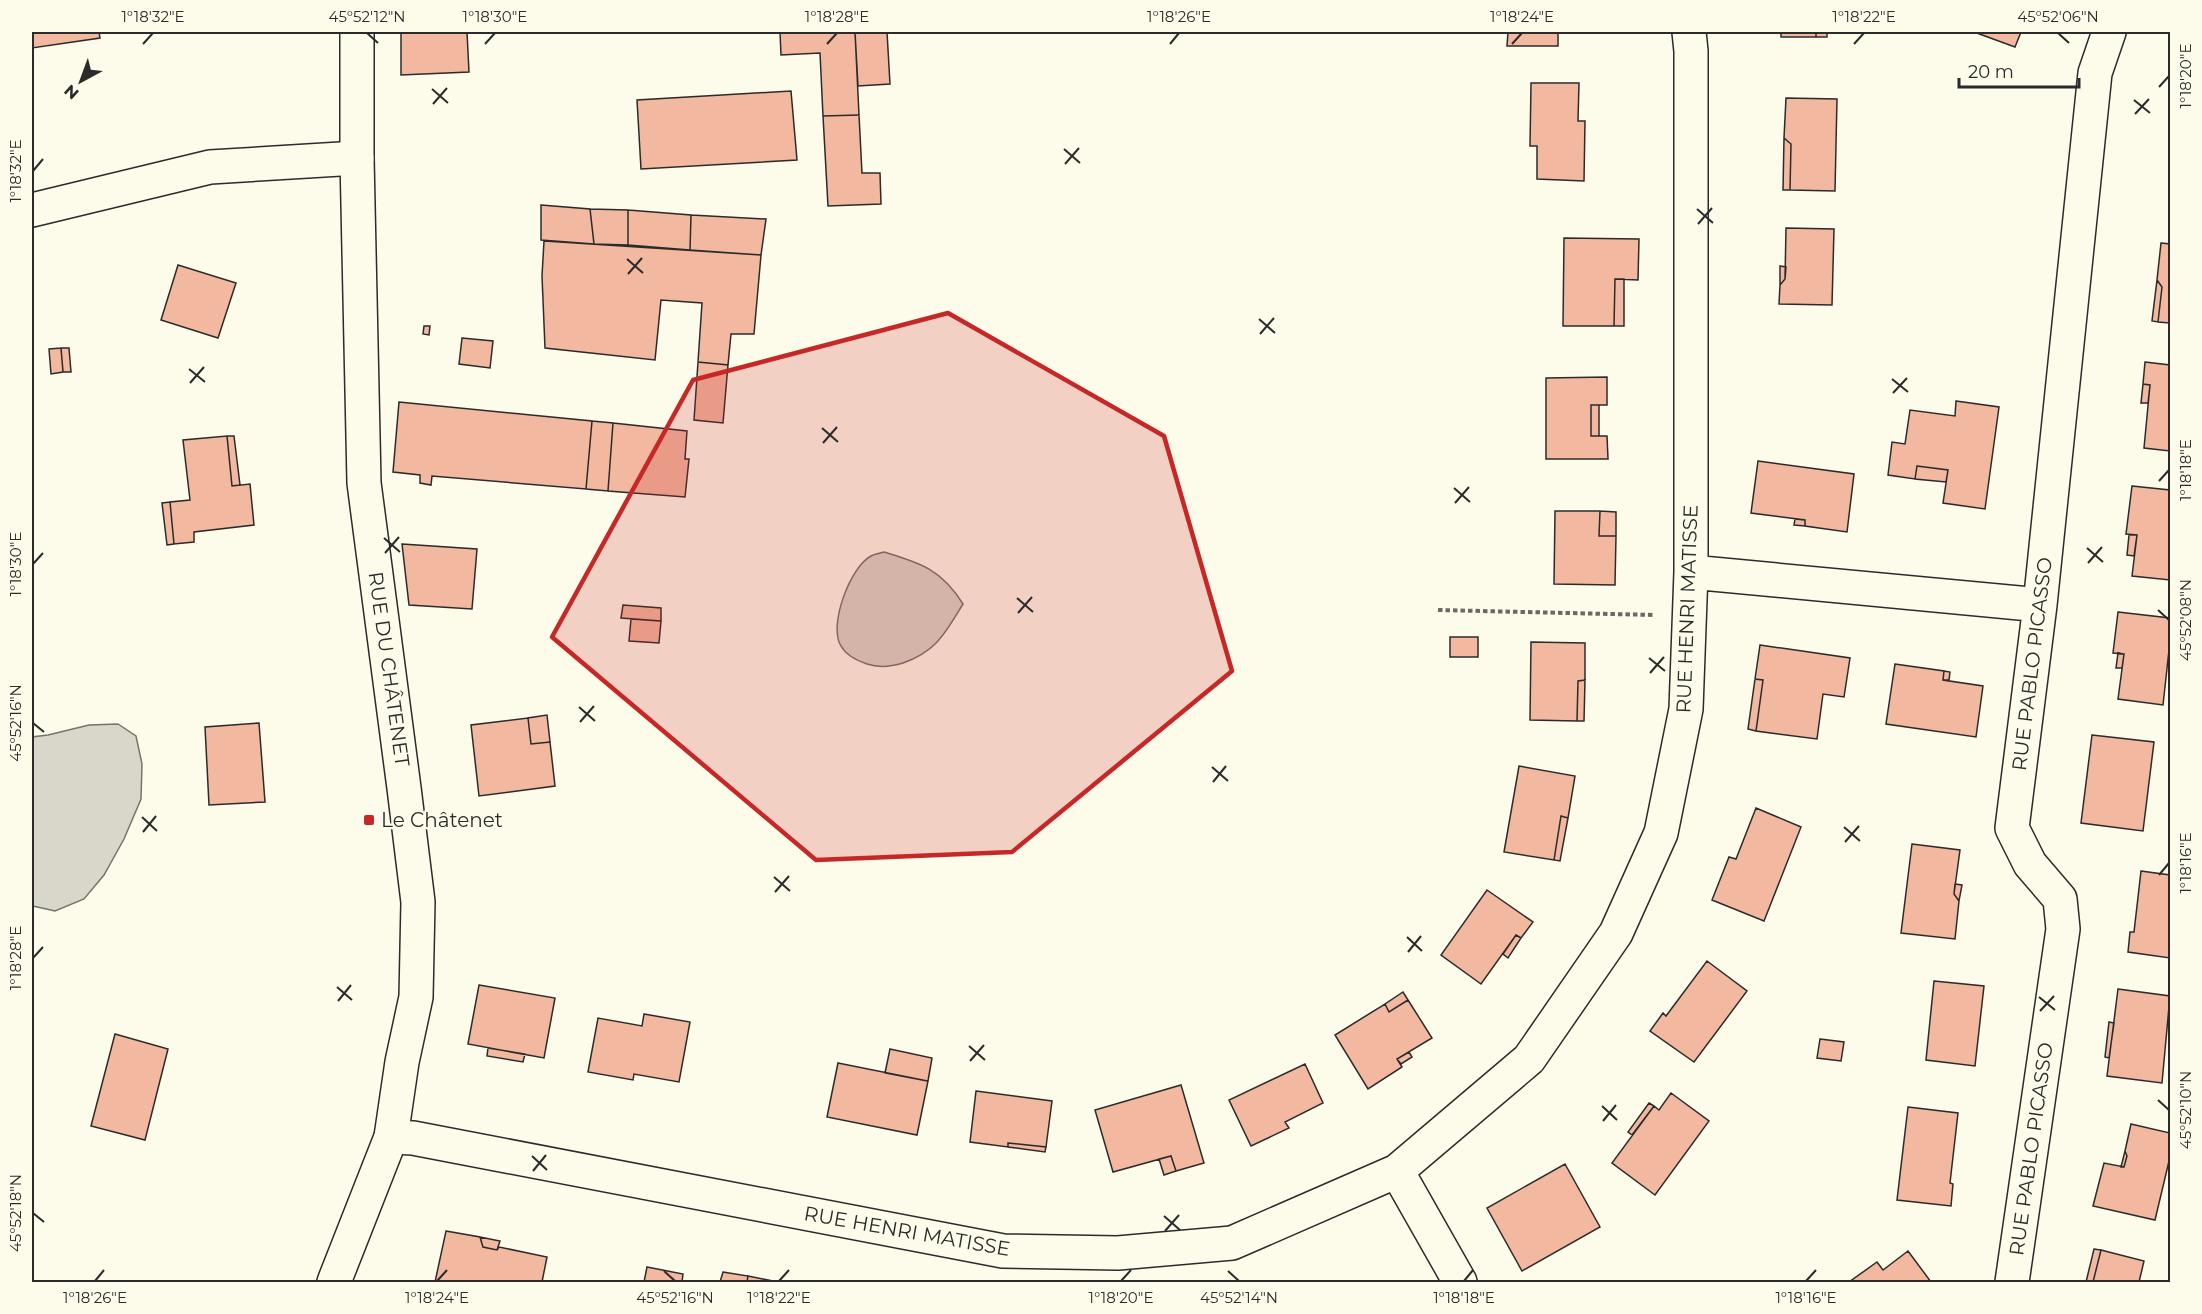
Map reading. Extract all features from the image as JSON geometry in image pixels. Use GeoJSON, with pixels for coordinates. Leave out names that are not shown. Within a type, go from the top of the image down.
{"type":"FeatureCollection","features":[{"type":"Feature","properties":{"kind":"street","name":"RUE DU CHÂTENET"},"geometry":{"type":"LineString","coordinates":[[334,1282],[392,1137],[402,1062],[416,997],[418,902],[364,483],[357,158],[357,32]]}},
{"type":"Feature","properties":{"kind":"street","name":"RUE HENRI MATISSE"},"geometry":{"type":"LineString","coordinates":[[392,1137],[413,1138],[1003,1251],[1118,1253],[1232,1244],[1397,1171],[1529,1059],[1616,933],[1661,833],[1686,709],[1691,572],[1691,51],[1689,32]]}},
{"type":"Feature","properties":{"kind":"street","name":"RUE PABLO PICASSO"},"geometry":{"type":"LineString","coordinates":[[2012,1282],[2063,929],[2060,899],[2030,864],[2012,828],[2040,605],[2095,73],[2109,32]]}},
{"type":"Feature","properties":{"kind":"street"},"geometry":{"type":"LineString","coordinates":[[32,210],[210,167],[357,158]]}},
{"type":"Feature","properties":{"kind":"street"},"geometry":{"type":"LineString","coordinates":[[1691,572],[2040,605]]}},
{"type":"Feature","properties":{"kind":"street"},"geometry":{"type":"LineString","coordinates":[[1397,1171],[1460,1282]]}},
{"type":"Feature","properties":{"kind":"path"},"geometry":{"type":"LineString","coordinates":[[1438,610],[1689,615]]}},
{"type":"Feature","properties":{"kind":"highlighted area"},"geometry":{"type":"Polygon","coordinates":[[[948,313],[1164,436],[1232,671],[1012,852],[816,860],[552,637],[693,380],[948,313]]]}},
{"type":"Feature","properties":{"kind":"shaded area"},"geometry":{"type":"Polygon","coordinates":[[[884,552],[930,569],[947,583],[963,604],[932,647],[915,658],[889,666],[871,665],[852,657],[841,646],[837,625],[843,598],[856,572],[871,556],[884,552]]]}},
{"type":"Feature","properties":{"kind":"shaded area"},"geometry":{"type":"Polygon","coordinates":[[[118,724],[136,736],[142,764],[141,799],[124,839],[104,875],[84,899],[55,911],[33,906],[32,737],[89,725],[118,724]]]}},
{"type":"Feature","properties":{"kind":"building"},"geometry":{"type":"Polygon","coordinates":[[[32,32],[99,32],[100,38],[32,48],[32,32]]]}},
{"type":"Feature","properties":{"kind":"building"},"geometry":{"type":"Polygon","coordinates":[[[401,32],[467,32],[469,72],[401,75],[401,32]]]}},
{"type":"Feature","properties":{"kind":"building"},"geometry":{"type":"Polygon","coordinates":[[[780,32],[855,32],[859,115],[823,116],[820,53],[781,55],[780,32]]]}},
{"type":"Feature","properties":{"kind":"building"},"geometry":{"type":"Polygon","coordinates":[[[855,32],[887,32],[890,84],[858,86],[855,32]]]}},
{"type":"Feature","properties":{"kind":"building"},"geometry":{"type":"Polygon","coordinates":[[[1508,32],[1558,32],[1558,46],[1507,46],[1508,32]]]}},
{"type":"Feature","properties":{"kind":"building"},"geometry":{"type":"Polygon","coordinates":[[[1781,32],[1816,32],[1816,37],[1781,37],[1781,32]]]}},
{"type":"Feature","properties":{"kind":"building"},"geometry":{"type":"Polygon","coordinates":[[[1816,32],[1827,32],[1827,37],[1816,37],[1816,32]]]}},
{"type":"Feature","properties":{"kind":"building"},"geometry":{"type":"Polygon","coordinates":[[[1974,32],[2021,32],[2015,47],[1974,32]]]}},
{"type":"Feature","properties":{"kind":"building"},"geometry":{"type":"Polygon","coordinates":[[[1531,83],[1579,83],[1578,121],[1585,121],[1584,181],[1537,179],[1537,146],[1530,146],[1531,83]]]}},
{"type":"Feature","properties":{"kind":"building"},"geometry":{"type":"Polygon","coordinates":[[[791,91],[797,160],[641,169],[637,100],[791,91]]]}},
{"type":"Feature","properties":{"kind":"building"},"geometry":{"type":"Polygon","coordinates":[[[1786,98],[1837,99],[1835,191],[1790,190],[1791,144],[1784,138],[1786,98]]]}},
{"type":"Feature","properties":{"kind":"building"},"geometry":{"type":"Polygon","coordinates":[[[859,115],[862,173],[880,173],[881,204],[828,206],[823,116],[859,115]]]}},
{"type":"Feature","properties":{"kind":"building"},"geometry":{"type":"Polygon","coordinates":[[[1784,138],[1791,144],[1790,190],[1783,190],[1784,138]]]}},
{"type":"Feature","properties":{"kind":"building"},"geometry":{"type":"Polygon","coordinates":[[[541,205],[590,209],[594,244],[541,240],[541,205]]]}},
{"type":"Feature","properties":{"kind":"building"},"geometry":{"type":"Polygon","coordinates":[[[590,209],[628,210],[628,245],[594,244],[590,209]]]}},
{"type":"Feature","properties":{"kind":"building"},"geometry":{"type":"Polygon","coordinates":[[[628,210],[691,215],[690,250],[628,245],[628,210]]]}},
{"type":"Feature","properties":{"kind":"building"},"geometry":{"type":"Polygon","coordinates":[[[691,215],[766,219],[761,255],[690,250],[691,215]]]}},
{"type":"Feature","properties":{"kind":"building"},"geometry":{"type":"Polygon","coordinates":[[[1786,228],[1834,229],[1832,305],[1779,304],[1780,285],[1785,279],[1786,228]]]}},
{"type":"Feature","properties":{"kind":"building"},"geometry":{"type":"Polygon","coordinates":[[[1564,238],[1639,239],[1638,280],[1615,279],[1614,326],[1563,326],[1564,238]]]}},
{"type":"Feature","properties":{"kind":"building"},"geometry":{"type":"Polygon","coordinates":[[[544,241],[761,255],[754,334],[731,334],[728,365],[698,362],[702,303],[661,300],[655,360],[545,348],[542,276],[544,241]]]}},
{"type":"Feature","properties":{"kind":"building"},"geometry":{"type":"Polygon","coordinates":[[[2161,243],[2170,244],[2170,323],[2158,322],[2162,287],[2157,280],[2161,243]]]}},
{"type":"Feature","properties":{"kind":"building"},"geometry":{"type":"Polygon","coordinates":[[[178,265],[236,283],[218,338],[161,320],[178,265]]]}},
{"type":"Feature","properties":{"kind":"building"},"geometry":{"type":"Polygon","coordinates":[[[1780,266],[1786,267],[1785,279],[1780,285],[1780,266]]]}},
{"type":"Feature","properties":{"kind":"building"},"geometry":{"type":"Polygon","coordinates":[[[1615,279],[1624,279],[1624,326],[1614,326],[1615,279]]]}},
{"type":"Feature","properties":{"kind":"building"},"geometry":{"type":"Polygon","coordinates":[[[2157,280],[2162,287],[2158,322],[2152,321],[2157,280]]]}},
{"type":"Feature","properties":{"kind":"building"},"geometry":{"type":"Polygon","coordinates":[[[424,326],[430,326],[429,335],[423,334],[424,326]]]}},
{"type":"Feature","properties":{"kind":"building"},"geometry":{"type":"Polygon","coordinates":[[[462,338],[493,341],[490,368],[459,364],[462,338]]]}},
{"type":"Feature","properties":{"kind":"building"},"geometry":{"type":"Polygon","coordinates":[[[61,348],[63,372],[51,374],[49,349],[61,348]]]}},
{"type":"Feature","properties":{"kind":"building"},"geometry":{"type":"Polygon","coordinates":[[[61,348],[69,348],[71,372],[63,372],[61,348]]]}},
{"type":"Feature","properties":{"kind":"building"},"geometry":{"type":"Polygon","coordinates":[[[698,362],[728,365],[723,423],[694,420],[698,362]]]}},
{"type":"Feature","properties":{"kind":"building"},"geometry":{"type":"Polygon","coordinates":[[[2145,362],[2170,365],[2170,451],[2144,448],[2150,385],[2143,384],[2145,362]]]}},
{"type":"Feature","properties":{"kind":"building"},"geometry":{"type":"Polygon","coordinates":[[[1607,377],[1607,405],[1591,405],[1591,436],[1607,436],[1608,459],[1546,459],[1546,378],[1607,377]]]}},
{"type":"Feature","properties":{"kind":"building"},"geometry":{"type":"Polygon","coordinates":[[[2143,384],[2150,385],[2148,403],[2141,403],[2143,384]]]}},
{"type":"Feature","properties":{"kind":"building"},"geometry":{"type":"Polygon","coordinates":[[[1956,401],[1999,407],[1985,509],[1943,503],[1948,470],[1917,466],[1915,479],[1888,475],[1892,442],[1905,444],[1910,410],[1955,416],[1956,401]]]}},
{"type":"Feature","properties":{"kind":"building"},"geometry":{"type":"Polygon","coordinates":[[[399,402],[592,421],[586,489],[432,476],[431,485],[420,483],[420,475],[393,472],[399,402]]]}},
{"type":"Feature","properties":{"kind":"building"},"geometry":{"type":"Polygon","coordinates":[[[1591,405],[1599,405],[1599,436],[1591,436],[1591,405]]]}},
{"type":"Feature","properties":{"kind":"building"},"geometry":{"type":"Polygon","coordinates":[[[592,421],[613,423],[608,491],[586,489],[592,421]]]}},
{"type":"Feature","properties":{"kind":"building"},"geometry":{"type":"Polygon","coordinates":[[[613,423],[687,431],[685,459],[689,459],[685,497],[608,491],[613,423]]]}},
{"type":"Feature","properties":{"kind":"building"},"geometry":{"type":"Polygon","coordinates":[[[227,436],[234,436],[240,485],[232,486],[227,436]]]}},
{"type":"Feature","properties":{"kind":"building"},"geometry":{"type":"Polygon","coordinates":[[[227,436],[232,486],[250,484],[254,525],[194,532],[194,542],[174,544],[170,502],[190,500],[183,440],[227,436]]]}},
{"type":"Feature","properties":{"kind":"building"},"geometry":{"type":"Polygon","coordinates":[[[1758,461],[1854,474],[1847,532],[1805,526],[1805,520],[1751,513],[1758,461]]]}},
{"type":"Feature","properties":{"kind":"building"},"geometry":{"type":"Polygon","coordinates":[[[1917,466],[1948,470],[1946,482],[1915,479],[1917,466]]]}},
{"type":"Feature","properties":{"kind":"building"},"geometry":{"type":"Polygon","coordinates":[[[2132,486],[2170,490],[2170,580],[2132,576],[2137,535],[2126,534],[2132,486]]]}},
{"type":"Feature","properties":{"kind":"building"},"geometry":{"type":"Polygon","coordinates":[[[170,502],[174,544],[167,545],[162,503],[170,502]]]}},
{"type":"Feature","properties":{"kind":"building"},"geometry":{"type":"Polygon","coordinates":[[[1555,511],[1600,511],[1599,536],[1616,536],[1615,585],[1554,584],[1555,511]]]}},
{"type":"Feature","properties":{"kind":"building"},"geometry":{"type":"Polygon","coordinates":[[[1600,511],[1616,512],[1616,536],[1599,536],[1600,511]]]}},
{"type":"Feature","properties":{"kind":"building"},"geometry":{"type":"Polygon","coordinates":[[[1795,519],[1805,520],[1805,526],[1794,525],[1795,519]]]}},
{"type":"Feature","properties":{"kind":"building"},"geometry":{"type":"Polygon","coordinates":[[[2129,535],[2137,535],[2134,556],[2127,555],[2129,535]]]}},
{"type":"Feature","properties":{"kind":"building"},"geometry":{"type":"Polygon","coordinates":[[[402,544],[477,549],[472,609],[409,605],[402,544]]]}},
{"type":"Feature","properties":{"kind":"building"},"geometry":{"type":"Polygon","coordinates":[[[623,605],[661,608],[661,621],[621,618],[623,605]]]}},
{"type":"Feature","properties":{"kind":"building"},"geometry":{"type":"Polygon","coordinates":[[[2118,612],[2170,618],[2170,641],[2163,705],[2118,699],[2124,654],[2113,653],[2118,612]]]}},
{"type":"Feature","properties":{"kind":"building"},"geometry":{"type":"Polygon","coordinates":[[[631,619],[661,621],[659,643],[629,641],[631,619]]]}},
{"type":"Feature","properties":{"kind":"building"},"geometry":{"type":"Polygon","coordinates":[[[1450,637],[1478,637],[1478,657],[1450,657],[1450,637]]]}},
{"type":"Feature","properties":{"kind":"building"},"geometry":{"type":"Polygon","coordinates":[[[1531,642],[1585,643],[1585,680],[1578,681],[1577,721],[1530,720],[1531,642]]]}},
{"type":"Feature","properties":{"kind":"building"},"geometry":{"type":"Polygon","coordinates":[[[1760,645],[1850,658],[1844,697],[1823,694],[1817,739],[1756,731],[1763,680],[1755,679],[1760,645]]]}},
{"type":"Feature","properties":{"kind":"building"},"geometry":{"type":"Polygon","coordinates":[[[2118,653],[2124,654],[2122,668],[2116,668],[2118,653]]]}},
{"type":"Feature","properties":{"kind":"building"},"geometry":{"type":"Polygon","coordinates":[[[1895,664],[1944,671],[1943,680],[1983,686],[1976,737],[1886,724],[1895,664]]]}},
{"type":"Feature","properties":{"kind":"building"},"geometry":{"type":"Polygon","coordinates":[[[1944,671],[1950,672],[1949,680],[1943,680],[1944,671]]]}},
{"type":"Feature","properties":{"kind":"building"},"geometry":{"type":"Polygon","coordinates":[[[1755,679],[1763,680],[1756,731],[1748,729],[1755,679]]]}},
{"type":"Feature","properties":{"kind":"building"},"geometry":{"type":"Polygon","coordinates":[[[1585,680],[1584,721],[1577,721],[1578,681],[1585,680]]]}},
{"type":"Feature","properties":{"kind":"building"},"geometry":{"type":"Polygon","coordinates":[[[547,715],[550,742],[531,744],[528,718],[547,715]]]}},
{"type":"Feature","properties":{"kind":"building"},"geometry":{"type":"Polygon","coordinates":[[[528,718],[531,744],[550,742],[555,786],[479,796],[471,725],[528,718]]]}},
{"type":"Feature","properties":{"kind":"building"},"geometry":{"type":"Polygon","coordinates":[[[259,723],[265,802],[209,805],[205,727],[259,723]]]}},
{"type":"Feature","properties":{"kind":"building"},"geometry":{"type":"Polygon","coordinates":[[[2092,735],[2154,742],[2143,831],[2081,823],[2092,735]]]}},
{"type":"Feature","properties":{"kind":"building"},"geometry":{"type":"Polygon","coordinates":[[[1519,766],[1575,776],[1568,818],[1561,816],[1554,860],[1504,852],[1519,766]]]}},
{"type":"Feature","properties":{"kind":"building"},"geometry":{"type":"Polygon","coordinates":[[[1756,808],[1801,827],[1764,921],[1712,900],[1729,857],[1736,859],[1756,808]]]}},
{"type":"Feature","properties":{"kind":"building"},"geometry":{"type":"Polygon","coordinates":[[[1561,816],[1568,818],[1560,861],[1554,860],[1561,816]]]}},
{"type":"Feature","properties":{"kind":"building"},"geometry":{"type":"Polygon","coordinates":[[[1912,844],[1960,850],[1954,894],[1959,901],[1955,939],[1901,933],[1912,844]]]}},
{"type":"Feature","properties":{"kind":"building"},"geometry":{"type":"Polygon","coordinates":[[[2141,871],[2170,875],[2170,958],[2128,952],[2130,932],[2134,932],[2141,871]]]}},
{"type":"Feature","properties":{"kind":"building"},"geometry":{"type":"Polygon","coordinates":[[[1955,884],[1962,885],[1959,901],[1954,894],[1955,884]]]}},
{"type":"Feature","properties":{"kind":"building"},"geometry":{"type":"Polygon","coordinates":[[[1487,890],[1533,922],[1521,938],[1516,935],[1481,984],[1441,955],[1487,890]]]}},
{"type":"Feature","properties":{"kind":"building"},"geometry":{"type":"Polygon","coordinates":[[[1516,935],[1521,938],[1508,958],[1503,954],[1516,935]]]}},
{"type":"Feature","properties":{"kind":"building"},"geometry":{"type":"Polygon","coordinates":[[[1707,961],[1747,991],[1694,1062],[1650,1031],[1663,1013],[1666,1016],[1707,961]]]}},
{"type":"Feature","properties":{"kind":"building"},"geometry":{"type":"Polygon","coordinates":[[[1934,981],[1984,986],[1975,1066],[1926,1060],[1934,981]]]}},
{"type":"Feature","properties":{"kind":"building"},"geometry":{"type":"Polygon","coordinates":[[[479,985],[555,998],[544,1058],[468,1044],[479,985]]]}},
{"type":"Feature","properties":{"kind":"building"},"geometry":{"type":"Polygon","coordinates":[[[2118,989],[2170,996],[2162,1083],[2107,1076],[2118,989]]]}},
{"type":"Feature","properties":{"kind":"building"},"geometry":{"type":"Polygon","coordinates":[[[1403,992],[1408,1000],[1389,1012],[1385,1004],[1403,992]]]}},
{"type":"Feature","properties":{"kind":"building"},"geometry":{"type":"Polygon","coordinates":[[[1408,1000],[1432,1038],[1397,1059],[1402,1067],[1368,1089],[1335,1035],[1385,1004],[1389,1012],[1408,1000]]]}},
{"type":"Feature","properties":{"kind":"building"},"geometry":{"type":"Polygon","coordinates":[[[644,1014],[690,1022],[679,1082],[634,1074],[633,1080],[588,1072],[598,1018],[642,1026],[644,1014]]]}},
{"type":"Feature","properties":{"kind":"building"},"geometry":{"type":"Polygon","coordinates":[[[2109,1022],[2114,1023],[2109,1058],[2105,1057],[2109,1022]]]}},
{"type":"Feature","properties":{"kind":"building"},"geometry":{"type":"Polygon","coordinates":[[[115,1034],[168,1049],[145,1140],[91,1126],[115,1034]]]}},
{"type":"Feature","properties":{"kind":"building"},"geometry":{"type":"Polygon","coordinates":[[[1820,1039],[1844,1042],[1841,1061],[1817,1058],[1820,1039]]]}},
{"type":"Feature","properties":{"kind":"building"},"geometry":{"type":"Polygon","coordinates":[[[488,1048],[525,1054],[523,1062],[487,1056],[488,1048]]]}},
{"type":"Feature","properties":{"kind":"building"},"geometry":{"type":"Polygon","coordinates":[[[890,1049],[932,1058],[928,1081],[885,1073],[890,1049]]]}},
{"type":"Feature","properties":{"kind":"building"},"geometry":{"type":"Polygon","coordinates":[[[1409,1052],[1412,1057],[1401,1064],[1397,1059],[1409,1052]]]}},
{"type":"Feature","properties":{"kind":"building"},"geometry":{"type":"Polygon","coordinates":[[[838,1063],[928,1081],[917,1135],[827,1117],[838,1063]]]}},
{"type":"Feature","properties":{"kind":"building"},"geometry":{"type":"Polygon","coordinates":[[[1305,1064],[1323,1103],[1285,1122],[1289,1128],[1251,1146],[1229,1100],[1305,1064]]]}},
{"type":"Feature","properties":{"kind":"building"},"geometry":{"type":"Polygon","coordinates":[[[1181,1085],[1204,1163],[1176,1171],[1171,1156],[1113,1172],[1095,1110],[1181,1085]]]}},
{"type":"Feature","properties":{"kind":"building"},"geometry":{"type":"Polygon","coordinates":[[[976,1091],[1052,1101],[1046,1147],[1008,1143],[1008,1147],[970,1142],[976,1091]]]}},
{"type":"Feature","properties":{"kind":"building"},"geometry":{"type":"Polygon","coordinates":[[[1671,1093],[1709,1121],[1655,1195],[1612,1163],[1654,1106],[1659,1110],[1671,1093]]]}},
{"type":"Feature","properties":{"kind":"building"},"geometry":{"type":"Polygon","coordinates":[[[1649,1103],[1654,1106],[1632,1135],[1628,1132],[1649,1103]]]}},
{"type":"Feature","properties":{"kind":"building"},"geometry":{"type":"Polygon","coordinates":[[[1908,1107],[1958,1113],[1950,1183],[1953,1184],[1951,1206],[1897,1200],[1908,1107]]]}},
{"type":"Feature","properties":{"kind":"building"},"geometry":{"type":"Polygon","coordinates":[[[2131,1124],[2170,1133],[2170,1157],[2155,1220],[2093,1206],[2104,1163],[2124,1167],[2131,1124]]]}},
{"type":"Feature","properties":{"kind":"building"},"geometry":{"type":"Polygon","coordinates":[[[1008,1143],[1046,1147],[1045,1152],[1008,1147],[1008,1143]]]}},
{"type":"Feature","properties":{"kind":"building"},"geometry":{"type":"Polygon","coordinates":[[[2125,1151],[2127,1156],[2124,1167],[2121,1167],[2125,1151]]]}},
{"type":"Feature","properties":{"kind":"building"},"geometry":{"type":"Polygon","coordinates":[[[1171,1156],[1176,1171],[1164,1175],[1159,1159],[1171,1156]]]}},
{"type":"Feature","properties":{"kind":"building"},"geometry":{"type":"Polygon","coordinates":[[[1565,1164],[1600,1227],[1522,1271],[1487,1208],[1565,1164]]]}},
{"type":"Feature","properties":{"kind":"building"},"geometry":{"type":"Polygon","coordinates":[[[446,1231],[480,1237],[483,1247],[497,1250],[499,1247],[547,1257],[542,1282],[435,1282],[446,1231]]]}},
{"type":"Feature","properties":{"kind":"building"},"geometry":{"type":"Polygon","coordinates":[[[480,1237],[500,1241],[497,1250],[483,1247],[480,1237]]]}},
{"type":"Feature","properties":{"kind":"building"},"geometry":{"type":"Polygon","coordinates":[[[2094,1249],[2101,1250],[2093,1282],[2086,1282],[2094,1249]]]}},
{"type":"Feature","properties":{"kind":"building"},"geometry":{"type":"Polygon","coordinates":[[[2101,1250],[2144,1261],[2139,1282],[2093,1282],[2101,1250]]]}},
{"type":"Feature","properties":{"kind":"building"},"geometry":{"type":"Polygon","coordinates":[[[1908,1251],[1931,1282],[1849,1282],[1877,1262],[1883,1270],[1908,1251]]]}},
{"type":"Feature","properties":{"kind":"building"},"geometry":{"type":"Polygon","coordinates":[[[647,1267],[683,1274],[682,1282],[644,1282],[647,1267]]]}},
{"type":"Feature","properties":{"kind":"building"},"geometry":{"type":"Polygon","coordinates":[[[723,1272],[748,1276],[747,1282],[720,1282],[723,1272]]]}},
{"type":"Feature","properties":{"kind":"building"},"geometry":{"type":"Polygon","coordinates":[[[748,1276],[778,1282],[747,1282],[748,1276]]]}},
{"type":"Feature","properties":{"kind":"place","name":"Le Châtenet"},"geometry":{"type":"Point","coordinates":[369,820]}}]}
